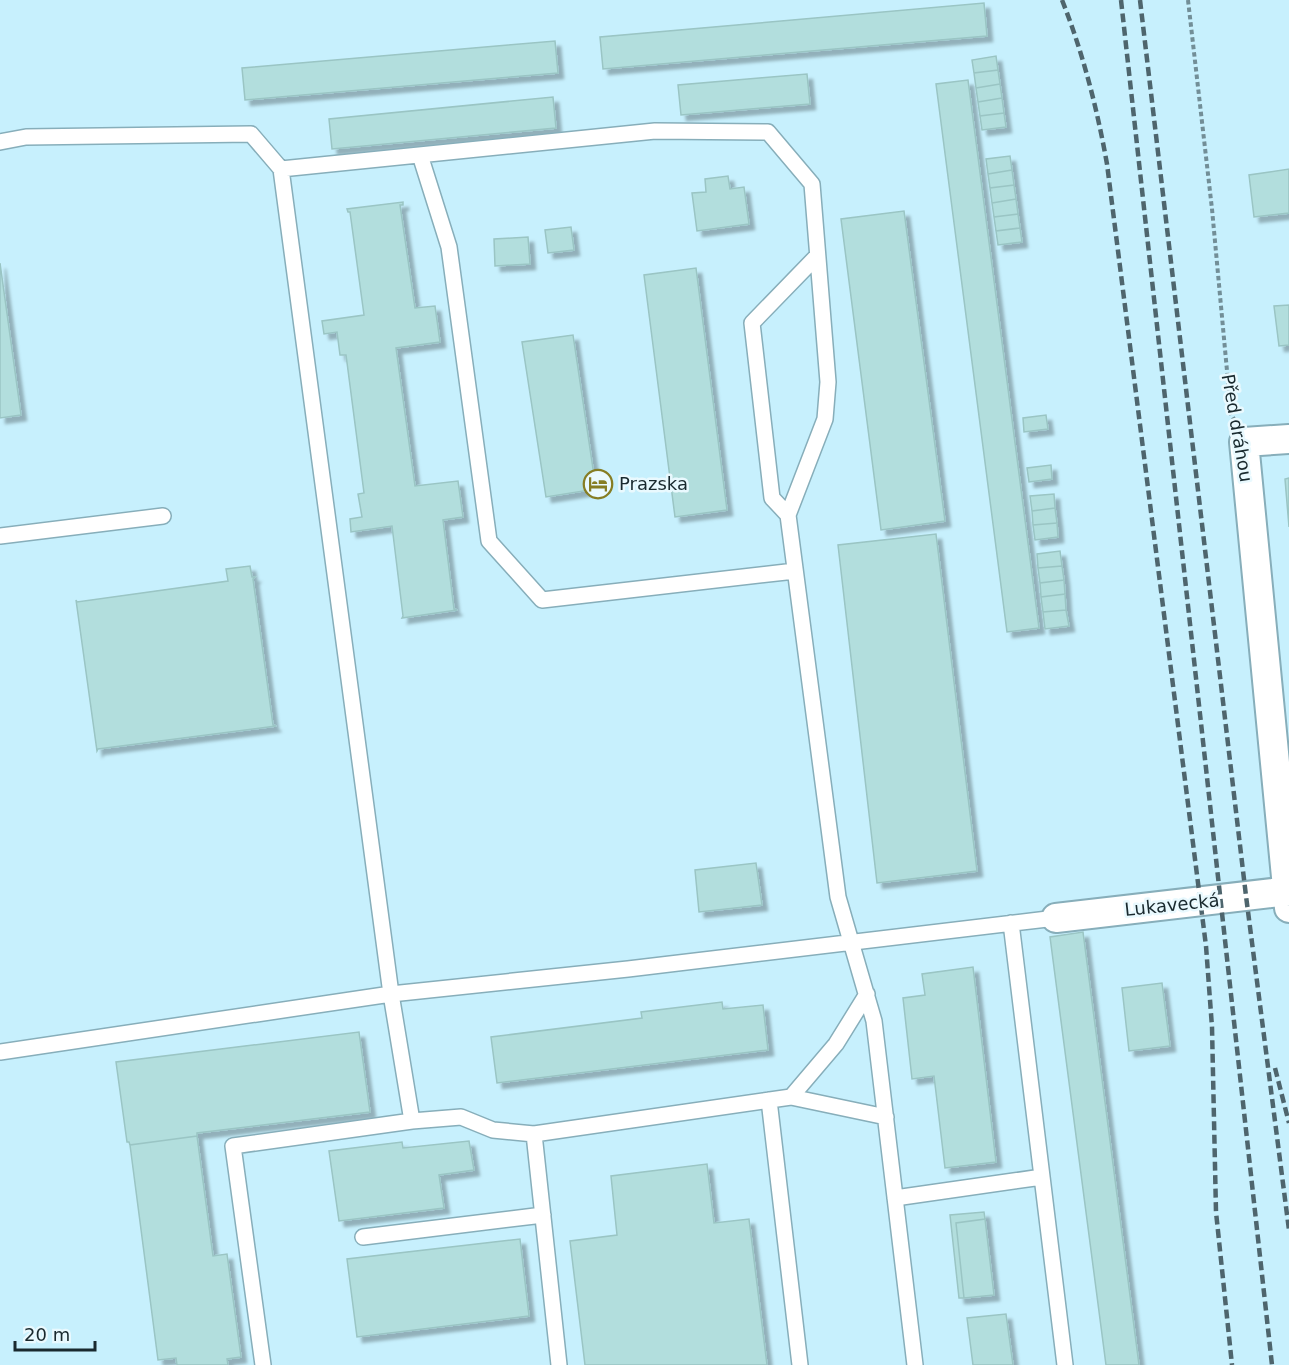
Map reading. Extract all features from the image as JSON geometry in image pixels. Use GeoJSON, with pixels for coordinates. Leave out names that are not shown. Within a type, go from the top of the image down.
{"type":"FeatureCollection","features":[{"type":"Feature","properties":{"kind":"street"},"geometry":{"type":"LineString","coordinates":[[1244,442],[1289,439]]}},
{"type":"Feature","properties":{"kind":"street","name":"Před dráhou"},"geometry":{"type":"LineString","coordinates":[[1244,442],[1288,897]]}},
{"type":"Feature","properties":{"kind":"street","name":"Lukavecká"},"geometry":{"type":"LineString","coordinates":[[1056,918],[1288,897]]}},
{"type":"Feature","properties":{"kind":"lane"},"geometry":{"type":"LineString","coordinates":[[281,169],[655,131],[768,132],[812,184],[828,382],[825,419],[788,515],[838,897],[874,1021],[915,1365]]}},
{"type":"Feature","properties":{"kind":"lane"},"geometry":{"type":"LineString","coordinates":[[0,142],[26,137],[251,134],[281,169],[391,994],[412,1121]]}},
{"type":"Feature","properties":{"kind":"lane"},"geometry":{"type":"LineString","coordinates":[[420,155],[449,247],[489,541],[542,600],[795,571]]}},
{"type":"Feature","properties":{"kind":"lane"},"geometry":{"type":"LineString","coordinates":[[788,515],[772,498],[752,323],[817,256]]}},
{"type":"Feature","properties":{"kind":"lane"},"geometry":{"type":"LineString","coordinates":[[0,536],[163,516]]}},
{"type":"Feature","properties":{"kind":"lane"},"geometry":{"type":"LineString","coordinates":[[0,1052],[391,994],[628,969],[1056,918]]}},
{"type":"Feature","properties":{"kind":"lane"},"geometry":{"type":"LineString","coordinates":[[1011,923],[1065,1365]]}},
{"type":"Feature","properties":{"kind":"lane"},"geometry":{"type":"LineString","coordinates":[[791,1097],[836,1044],[867,994]]}},
{"type":"Feature","properties":{"kind":"lane"},"geometry":{"type":"LineString","coordinates":[[263,1365],[233,1146],[412,1121],[461,1117],[493,1130],[534,1134],[791,1097],[886,1117]]}},
{"type":"Feature","properties":{"kind":"lane"},"geometry":{"type":"LineString","coordinates":[[769,1100],[800,1365]]}},
{"type":"Feature","properties":{"kind":"lane"},"geometry":{"type":"LineString","coordinates":[[534,1134],[543,1215],[554,1364]]}},
{"type":"Feature","properties":{"kind":"lane"},"geometry":{"type":"LineString","coordinates":[[896,1198],[1042,1177]]}},
{"type":"Feature","properties":{"kind":"lane"},"geometry":{"type":"LineString","coordinates":[[363,1237],[543,1215]]}},
{"type":"Feature","properties":{"kind":"path","name":"Před dráhou"},"geometry":{"type":"LineString","coordinates":[[1188,0],[1212,209],[1231,414],[1244,442]]}},
{"type":"Feature","properties":{"kind":"building"},"geometry":{"type":"Polygon","coordinates":[[[984,3],[987,36],[603,69],[600,37],[984,3]]]}},
{"type":"Feature","properties":{"kind":"building"},"geometry":{"type":"Polygon","coordinates":[[[555,41],[558,73],[245,100],[242,68],[555,41]]]}},
{"type":"Feature","properties":{"kind":"building"},"geometry":{"type":"Polygon","coordinates":[[[996,56],[998,70],[974,73],[972,60],[996,56]]]}},
{"type":"Feature","properties":{"kind":"building"},"geometry":{"type":"Polygon","coordinates":[[[998,70],[1000,84],[976,88],[974,73],[998,70]]]}},
{"type":"Feature","properties":{"kind":"building"},"geometry":{"type":"Polygon","coordinates":[[[807,74],[810,104],[681,115],[678,85],[807,74]]]}},
{"type":"Feature","properties":{"kind":"building"},"geometry":{"type":"Polygon","coordinates":[[[968,80],[1039,628],[1007,632],[936,84],[968,80]]]}},
{"type":"Feature","properties":{"kind":"building"},"geometry":{"type":"Polygon","coordinates":[[[1000,84],[1002,98],[978,102],[976,88],[1000,84]]]}},
{"type":"Feature","properties":{"kind":"building"},"geometry":{"type":"Polygon","coordinates":[[[553,97],[556,128],[332,149],[329,119],[553,97]]]}},
{"type":"Feature","properties":{"kind":"building"},"geometry":{"type":"Polygon","coordinates":[[[1002,98],[1004,113],[980,116],[978,102],[1002,98]]]}},
{"type":"Feature","properties":{"kind":"building"},"geometry":{"type":"Polygon","coordinates":[[[1004,113],[1006,127],[982,130],[980,116],[1004,113]]]}},
{"type":"Feature","properties":{"kind":"building"},"geometry":{"type":"Polygon","coordinates":[[[1010,156],[1012,170],[988,174],[986,159],[1010,156]]]}},
{"type":"Feature","properties":{"kind":"building"},"geometry":{"type":"Polygon","coordinates":[[[1289,169],[1289,213],[1254,217],[1249,175],[1289,169]]]}},
{"type":"Feature","properties":{"kind":"building"},"geometry":{"type":"Polygon","coordinates":[[[1012,170],[1014,185],[990,188],[988,174],[1012,170]]]}},
{"type":"Feature","properties":{"kind":"building"},"geometry":{"type":"Polygon","coordinates":[[[728,176],[730,189],[744,187],[749,224],[697,231],[692,193],[706,192],[705,179],[728,176]]]}},
{"type":"Feature","properties":{"kind":"building"},"geometry":{"type":"Polygon","coordinates":[[[1014,185],[1016,199],[992,203],[990,188],[1014,185]]]}},
{"type":"Feature","properties":{"kind":"building"},"geometry":{"type":"Polygon","coordinates":[[[1016,199],[1018,214],[994,217],[992,203],[1016,199]]]}},
{"type":"Feature","properties":{"kind":"building"},"geometry":{"type":"Polygon","coordinates":[[[403,202],[403,205],[400,205],[415,308],[435,306],[440,342],[396,348],[415,486],[458,481],[463,517],[443,520],[454,609],[457,610],[402,618],[392,526],[351,532],[350,519],[362,517],[358,494],[364,493],[346,355],[340,355],[337,332],[324,334],[322,321],[364,315],[350,212],[347,209],[403,202]]]}},
{"type":"Feature","properties":{"kind":"building"},"geometry":{"type":"Polygon","coordinates":[[[904,211],[945,521],[881,530],[841,219],[904,211]]]}},
{"type":"Feature","properties":{"kind":"building"},"geometry":{"type":"Polygon","coordinates":[[[1018,214],[1020,228],[996,231],[994,217],[1018,214]]]}},
{"type":"Feature","properties":{"kind":"building"},"geometry":{"type":"Polygon","coordinates":[[[571,227],[574,250],[548,253],[545,230],[571,227]]]}},
{"type":"Feature","properties":{"kind":"building"},"geometry":{"type":"Polygon","coordinates":[[[1020,228],[1022,242],[998,245],[996,231],[1020,228]]]}},
{"type":"Feature","properties":{"kind":"building"},"geometry":{"type":"Polygon","coordinates":[[[528,237],[530,264],[495,266],[494,239],[528,237]]]}},
{"type":"Feature","properties":{"kind":"building"},"geometry":{"type":"Polygon","coordinates":[[[0,263],[21,415],[0,418],[0,263]]]}},
{"type":"Feature","properties":{"kind":"building"},"geometry":{"type":"Polygon","coordinates":[[[696,268],[727,510],[675,517],[644,275],[696,268]]]}},
{"type":"Feature","properties":{"kind":"building"},"geometry":{"type":"Polygon","coordinates":[[[1289,305],[1289,345],[1279,346],[1274,306],[1289,305]]]}},
{"type":"Feature","properties":{"kind":"building"},"geometry":{"type":"Polygon","coordinates":[[[573,335],[596,489],[546,497],[522,342],[573,335]]]}},
{"type":"Feature","properties":{"kind":"building"},"geometry":{"type":"Polygon","coordinates":[[[1046,415],[1048,429],[1024,432],[1023,418],[1046,415]]]}},
{"type":"Feature","properties":{"kind":"building"},"geometry":{"type":"Polygon","coordinates":[[[1051,465],[1052,479],[1029,482],[1027,468],[1051,465]]]}},
{"type":"Feature","properties":{"kind":"building"},"geometry":{"type":"Polygon","coordinates":[[[1289,478],[1289,527],[1285,479],[1289,478]]]}},
{"type":"Feature","properties":{"kind":"building"},"geometry":{"type":"Polygon","coordinates":[[[1054,494],[1055,508],[1032,511],[1030,496],[1054,494]]]}},
{"type":"Feature","properties":{"kind":"building"},"geometry":{"type":"Polygon","coordinates":[[[1055,508],[1057,523],[1033,525],[1032,511],[1055,508]]]}},
{"type":"Feature","properties":{"kind":"building"},"geometry":{"type":"Polygon","coordinates":[[[1057,523],[1058,537],[1035,540],[1033,525],[1057,523]]]}},
{"type":"Feature","properties":{"kind":"building"},"geometry":{"type":"Polygon","coordinates":[[[936,534],[977,871],[877,883],[838,545],[936,534]]]}},
{"type":"Feature","properties":{"kind":"building"},"geometry":{"type":"Polygon","coordinates":[[[1060,551],[1062,566],[1038,568],[1037,554],[1060,551]]]}},
{"type":"Feature","properties":{"kind":"building"},"geometry":{"type":"Polygon","coordinates":[[[250,566],[252,577],[255,577],[253,579],[273,725],[276,726],[98,749],[97,751],[76,600],[77,602],[228,581],[226,569],[250,566]]]}},
{"type":"Feature","properties":{"kind":"building"},"geometry":{"type":"Polygon","coordinates":[[[1062,566],[1064,580],[1040,583],[1038,568],[1062,566]]]}},
{"type":"Feature","properties":{"kind":"building"},"geometry":{"type":"Polygon","coordinates":[[[1064,580],[1065,594],[1041,597],[1040,583],[1064,580]]]}},
{"type":"Feature","properties":{"kind":"building"},"geometry":{"type":"Polygon","coordinates":[[[1065,594],[1066,610],[1043,612],[1041,597],[1065,594]]]}},
{"type":"Feature","properties":{"kind":"building"},"geometry":{"type":"Polygon","coordinates":[[[1066,610],[1069,626],[1045,629],[1043,612],[1066,610]]]}},
{"type":"Feature","properties":{"kind":"building"},"geometry":{"type":"Polygon","coordinates":[[[756,863],[762,905],[699,912],[695,870],[756,863]]]}},
{"type":"Feature","properties":{"kind":"building"},"geometry":{"type":"Polygon","coordinates":[[[1083,932],[1139,1365],[1106,1365],[1050,937],[1083,932]]]}},
{"type":"Feature","properties":{"kind":"building"},"geometry":{"type":"Polygon","coordinates":[[[973,967],[996,1162],[945,1168],[934,1076],[912,1079],[903,998],[925,995],[922,974],[973,967]]]}},
{"type":"Feature","properties":{"kind":"building"},"geometry":{"type":"Polygon","coordinates":[[[1162,983],[1170,1046],[1129,1051],[1122,988],[1162,983]]]}},
{"type":"Feature","properties":{"kind":"building"},"geometry":{"type":"Polygon","coordinates":[[[722,1002],[723,1009],[763,1005],[768,1050],[497,1083],[491,1037],[642,1018],[641,1012],[722,1002]]]}},
{"type":"Feature","properties":{"kind":"building"},"geometry":{"type":"Polygon","coordinates":[[[359,1032],[370,1112],[197,1133],[197,1136],[130,1145],[127,1142],[116,1062],[359,1032]]]}},
{"type":"Feature","properties":{"kind":"building"},"geometry":{"type":"Polygon","coordinates":[[[197,1136],[213,1256],[227,1254],[241,1357],[227,1359],[228,1365],[177,1365],[176,1358],[158,1360],[130,1145],[197,1136]]]}},
{"type":"Feature","properties":{"kind":"building"},"geometry":{"type":"Polygon","coordinates":[[[469,1141],[474,1170],[439,1175],[444,1208],[339,1221],[329,1151],[402,1142],[403,1148],[469,1141]]]}},
{"type":"Feature","properties":{"kind":"building"},"geometry":{"type":"Polygon","coordinates":[[[707,1164],[714,1223],[749,1219],[767,1365],[585,1365],[570,1241],[617,1235],[611,1176],[707,1164]]]}},
{"type":"Feature","properties":{"kind":"building"},"geometry":{"type":"Polygon","coordinates":[[[984,1212],[985,1219],[956,1223],[964,1298],[959,1298],[950,1215],[984,1212]]]}},
{"type":"Feature","properties":{"kind":"building"},"geometry":{"type":"Polygon","coordinates":[[[985,1219],[994,1295],[964,1298],[956,1223],[985,1219]]]}},
{"type":"Feature","properties":{"kind":"building"},"geometry":{"type":"Polygon","coordinates":[[[520,1239],[529,1316],[357,1337],[347,1259],[520,1239]]]}},
{"type":"Feature","properties":{"kind":"building"},"geometry":{"type":"Polygon","coordinates":[[[1006,1314],[1013,1365],[973,1365],[967,1318],[1006,1314]]]}},
{"type":"Feature","properties":{"kind":"railway"},"geometry":{"type":"LineString","coordinates":[[1062,0],[1089,81],[1107,164],[1206,946],[1212,1027],[1216,1212],[1232,1365]]}},
{"type":"Feature","properties":{"kind":"railway"},"geometry":{"type":"LineString","coordinates":[[1121,0],[1272,1365]]}},
{"type":"Feature","properties":{"kind":"railway"},"geometry":{"type":"LineString","coordinates":[[1140,0],[1246,896],[1289,1230]]}},
{"type":"Feature","properties":{"kind":"railway"},"geometry":{"type":"LineString","coordinates":[[1275,1068],[1289,1123]]}},
{"type":"Feature","properties":{"kind":"place","name":"Prazska"},"geometry":{"type":"Point","coordinates":[598,484]}}]}
